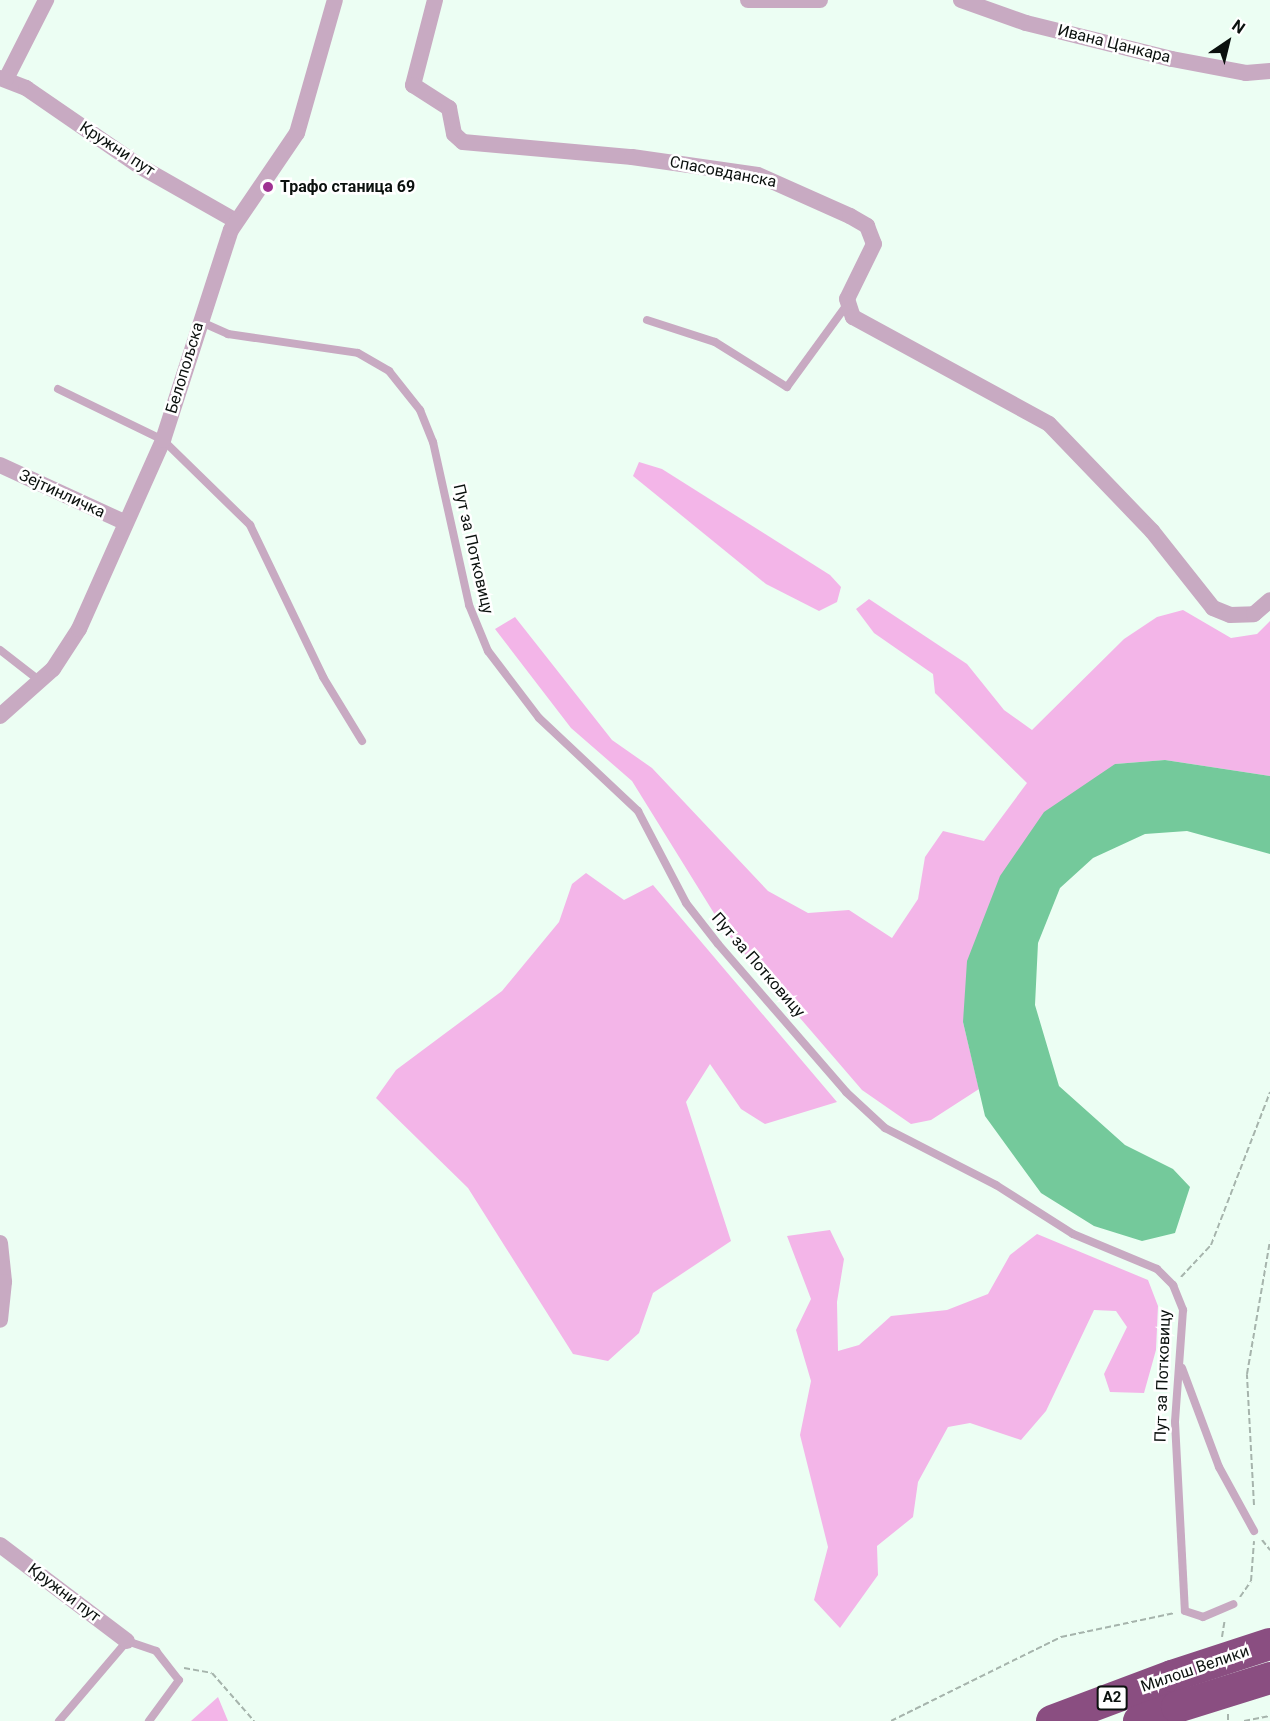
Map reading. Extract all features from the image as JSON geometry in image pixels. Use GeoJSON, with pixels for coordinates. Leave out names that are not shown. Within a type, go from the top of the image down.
{"type":"FeatureCollection","features":[{"type":"Feature","properties":{"kind":"highway","name":"Милош Велики"},"geometry":{"type":"LineString","coordinates":[[1052,1721],[1172,1676],[1270,1644]]}},
{"type":"Feature","properties":{"kind":"highway","name":"Милош Велики"},"geometry":{"type":"LineString","coordinates":[[1139,1721],[1270,1678]]}},
{"type":"Feature","properties":{"kind":"street"},"geometry":{"type":"LineString","coordinates":[[3,78],[46,0]]}},
{"type":"Feature","properties":{"kind":"street","name":"Белопољска"},"geometry":{"type":"LineString","coordinates":[[0,716],[42,681],[80,629],[124,522],[163,440],[199,321],[236,221],[297,132],[335,0]]}},
{"type":"Feature","properties":{"kind":"street","name":"Спасовданска"},"geometry":{"type":"LineString","coordinates":[[435,0],[413,85],[449,108],[454,134],[463,142],[697,164],[789,185],[850,216],[872,233],[872,250],[846,306]]}},
{"type":"Feature","properties":{"kind":"street"},"geometry":{"type":"LineString","coordinates":[[748,0],[820,0]]}},
{"type":"Feature","properties":{"kind":"street","name":"Ивана Цанкара"},"geometry":{"type":"LineString","coordinates":[[961,0],[1026,24],[1172,59],[1246,73],[1270,71]]}},
{"type":"Feature","properties":{"kind":"street","name":"Кружни пут"},"geometry":{"type":"LineString","coordinates":[[3,78],[236,221]]}},
{"type":"Feature","properties":{"kind":"street"},"geometry":{"type":"LineString","coordinates":[[846,306],[858,321],[1049,424],[1116,492],[1213,608],[1230,615],[1254,614],[1270,600]]}},
{"type":"Feature","properties":{"kind":"street","name":"Зејтинличка"},"geometry":{"type":"LineString","coordinates":[[0,465],[124,522]]}},
{"type":"Feature","properties":{"kind":"street"},"geometry":{"type":"LineString","coordinates":[[0,1243],[4,1282],[0,1320]]}},
{"type":"Feature","properties":{"kind":"street","name":"Кружни пут"},"geometry":{"type":"LineString","coordinates":[[0,1545],[128,1641]]}},
{"type":"Feature","properties":{"kind":"lane"},"geometry":{"type":"LineString","coordinates":[[647,320],[715,342],[787,387],[846,306]]}},
{"type":"Feature","properties":{"kind":"lane","name":"Пут за Потковицу"},"geometry":{"type":"LineString","coordinates":[[199,321],[228,334],[358,353],[389,371],[420,410],[433,442],[469,605],[488,651],[539,718],[638,811],[686,903],[718,944],[846,1092],[885,1128],[996,1185],[1073,1234],[1157,1269],[1173,1285],[1183,1310],[1177,1511],[1185,1611]]}},
{"type":"Feature","properties":{"kind":"lane"},"geometry":{"type":"LineString","coordinates":[[58,389],[163,440],[250,525],[323,677],[362,741]]}},
{"type":"Feature","properties":{"kind":"lane"},"geometry":{"type":"LineString","coordinates":[[0,650],[42,681]]}},
{"type":"Feature","properties":{"kind":"lane"},"geometry":{"type":"LineString","coordinates":[[1180,1362],[1219,1467],[1254,1531]]}},
{"type":"Feature","properties":{"kind":"lane"},"geometry":{"type":"LineString","coordinates":[[1185,1611],[1203,1617],[1233,1604]]}},
{"type":"Feature","properties":{"kind":"lane"},"geometry":{"type":"LineString","coordinates":[[59,1721],[128,1641]]}},
{"type":"Feature","properties":{"kind":"lane","name":"Кружни пут"},"geometry":{"type":"LineString","coordinates":[[128,1641],[146,1645],[176,1671]]}},
{"type":"Feature","properties":{"kind":"lane"},"geometry":{"type":"LineString","coordinates":[[149,1721],[175,1691],[176,1671]]}},
{"type":"Feature","properties":{"kind":"path"},"geometry":{"type":"LineString","coordinates":[[1173,1285],[1211,1245],[1270,1092]]}},
{"type":"Feature","properties":{"kind":"path"},"geometry":{"type":"LineString","coordinates":[[1223,1650],[1222,1629],[1233,1604],[1251,1581],[1254,1531],[1247,1374],[1270,1241]]}},
{"type":"Feature","properties":{"kind":"path"},"geometry":{"type":"LineString","coordinates":[[891,1721],[1060,1637],[1185,1611]]}},
{"type":"Feature","properties":{"kind":"path"},"geometry":{"type":"LineString","coordinates":[[176,1671],[192,1667],[212,1673],[254,1721]]}},
{"type":"Feature","properties":{"kind":"path"},"geometry":{"type":"LineString","coordinates":[[1226,1702],[1228,1721]]}},
{"type":"Feature","properties":{"kind":"path"},"geometry":{"type":"LineString","coordinates":[[1244,1721],[1270,1716]]}},
{"type":"Feature","properties":{"kind":"shaded area"},"geometry":{"type":"Polygon","coordinates":[[[639,462],[662,469],[830,575],[841,587],[837,602],[819,611],[766,584],[633,476],[639,462]]]}},
{"type":"Feature","properties":{"kind":"shaded area"},"geometry":{"type":"Polygon","coordinates":[[[869,599],[967,664],[1004,710],[1032,730],[1124,639],[1157,617],[1183,610],[1231,638],[1257,634],[1270,621],[1270,776],[1165,760],[1115,764],[963,1022],[979,1089],[931,1120],[911,1124],[862,1090],[725,931],[632,781],[571,728],[495,629],[515,617],[612,740],[652,768],[768,891],[808,913],[849,910],[892,938],[918,899],[925,857],[943,831],[984,841],[1027,783],[935,693],[933,674],[874,633],[856,609],[869,599]]]}},
{"type":"Feature","properties":{"kind":"shaded area"},"geometry":{"type":"Polygon","coordinates":[[[1165,760],[1270,776],[1270,854],[1187,831],[1145,834],[1093,858],[1060,888],[1038,943],[1035,1005],[1059,1086],[1125,1145],[1173,1169],[1190,1187],[1175,1233],[1142,1241],[1094,1226],[1041,1193],[985,1116],[963,1022],[967,961],[1000,876],[1044,812],[1115,764],[1165,760]]]}},
{"type":"Feature","properties":{"kind":"shaded area"},"geometry":{"type":"Polygon","coordinates":[[[586,873],[624,900],[653,885],[837,1102],[765,1124],[741,1109],[710,1064],[686,1102],[731,1241],[653,1293],[639,1333],[608,1361],[573,1354],[468,1188],[376,1098],[396,1070],[502,991],[559,922],[572,884],[586,873]]]}},
{"type":"Feature","properties":{"kind":"shaded area"},"geometry":{"type":"Polygon","coordinates":[[[830,1230],[844,1259],[837,1302],[838,1351],[859,1345],[891,1316],[947,1310],[988,1294],[1010,1255],[1037,1234],[1148,1280],[1158,1306],[1156,1350],[1144,1393],[1110,1392],[1104,1374],[1127,1327],[1116,1311],[1094,1310],[1046,1411],[1021,1440],[970,1423],[948,1427],[918,1482],[913,1517],[877,1546],[878,1575],[840,1628],[814,1600],[828,1547],[800,1435],[811,1381],[796,1330],[811,1299],[787,1236],[830,1230]]]}},
{"type":"Feature","properties":{"kind":"shaded area"},"geometry":{"type":"Polygon","coordinates":[[[218,1697],[228,1721],[191,1721],[218,1697]]]}},
{"type":"Feature","properties":{"kind":"place","name":"Трафо станица 69"},"geometry":{"type":"Point","coordinates":[268,187]}}]}
